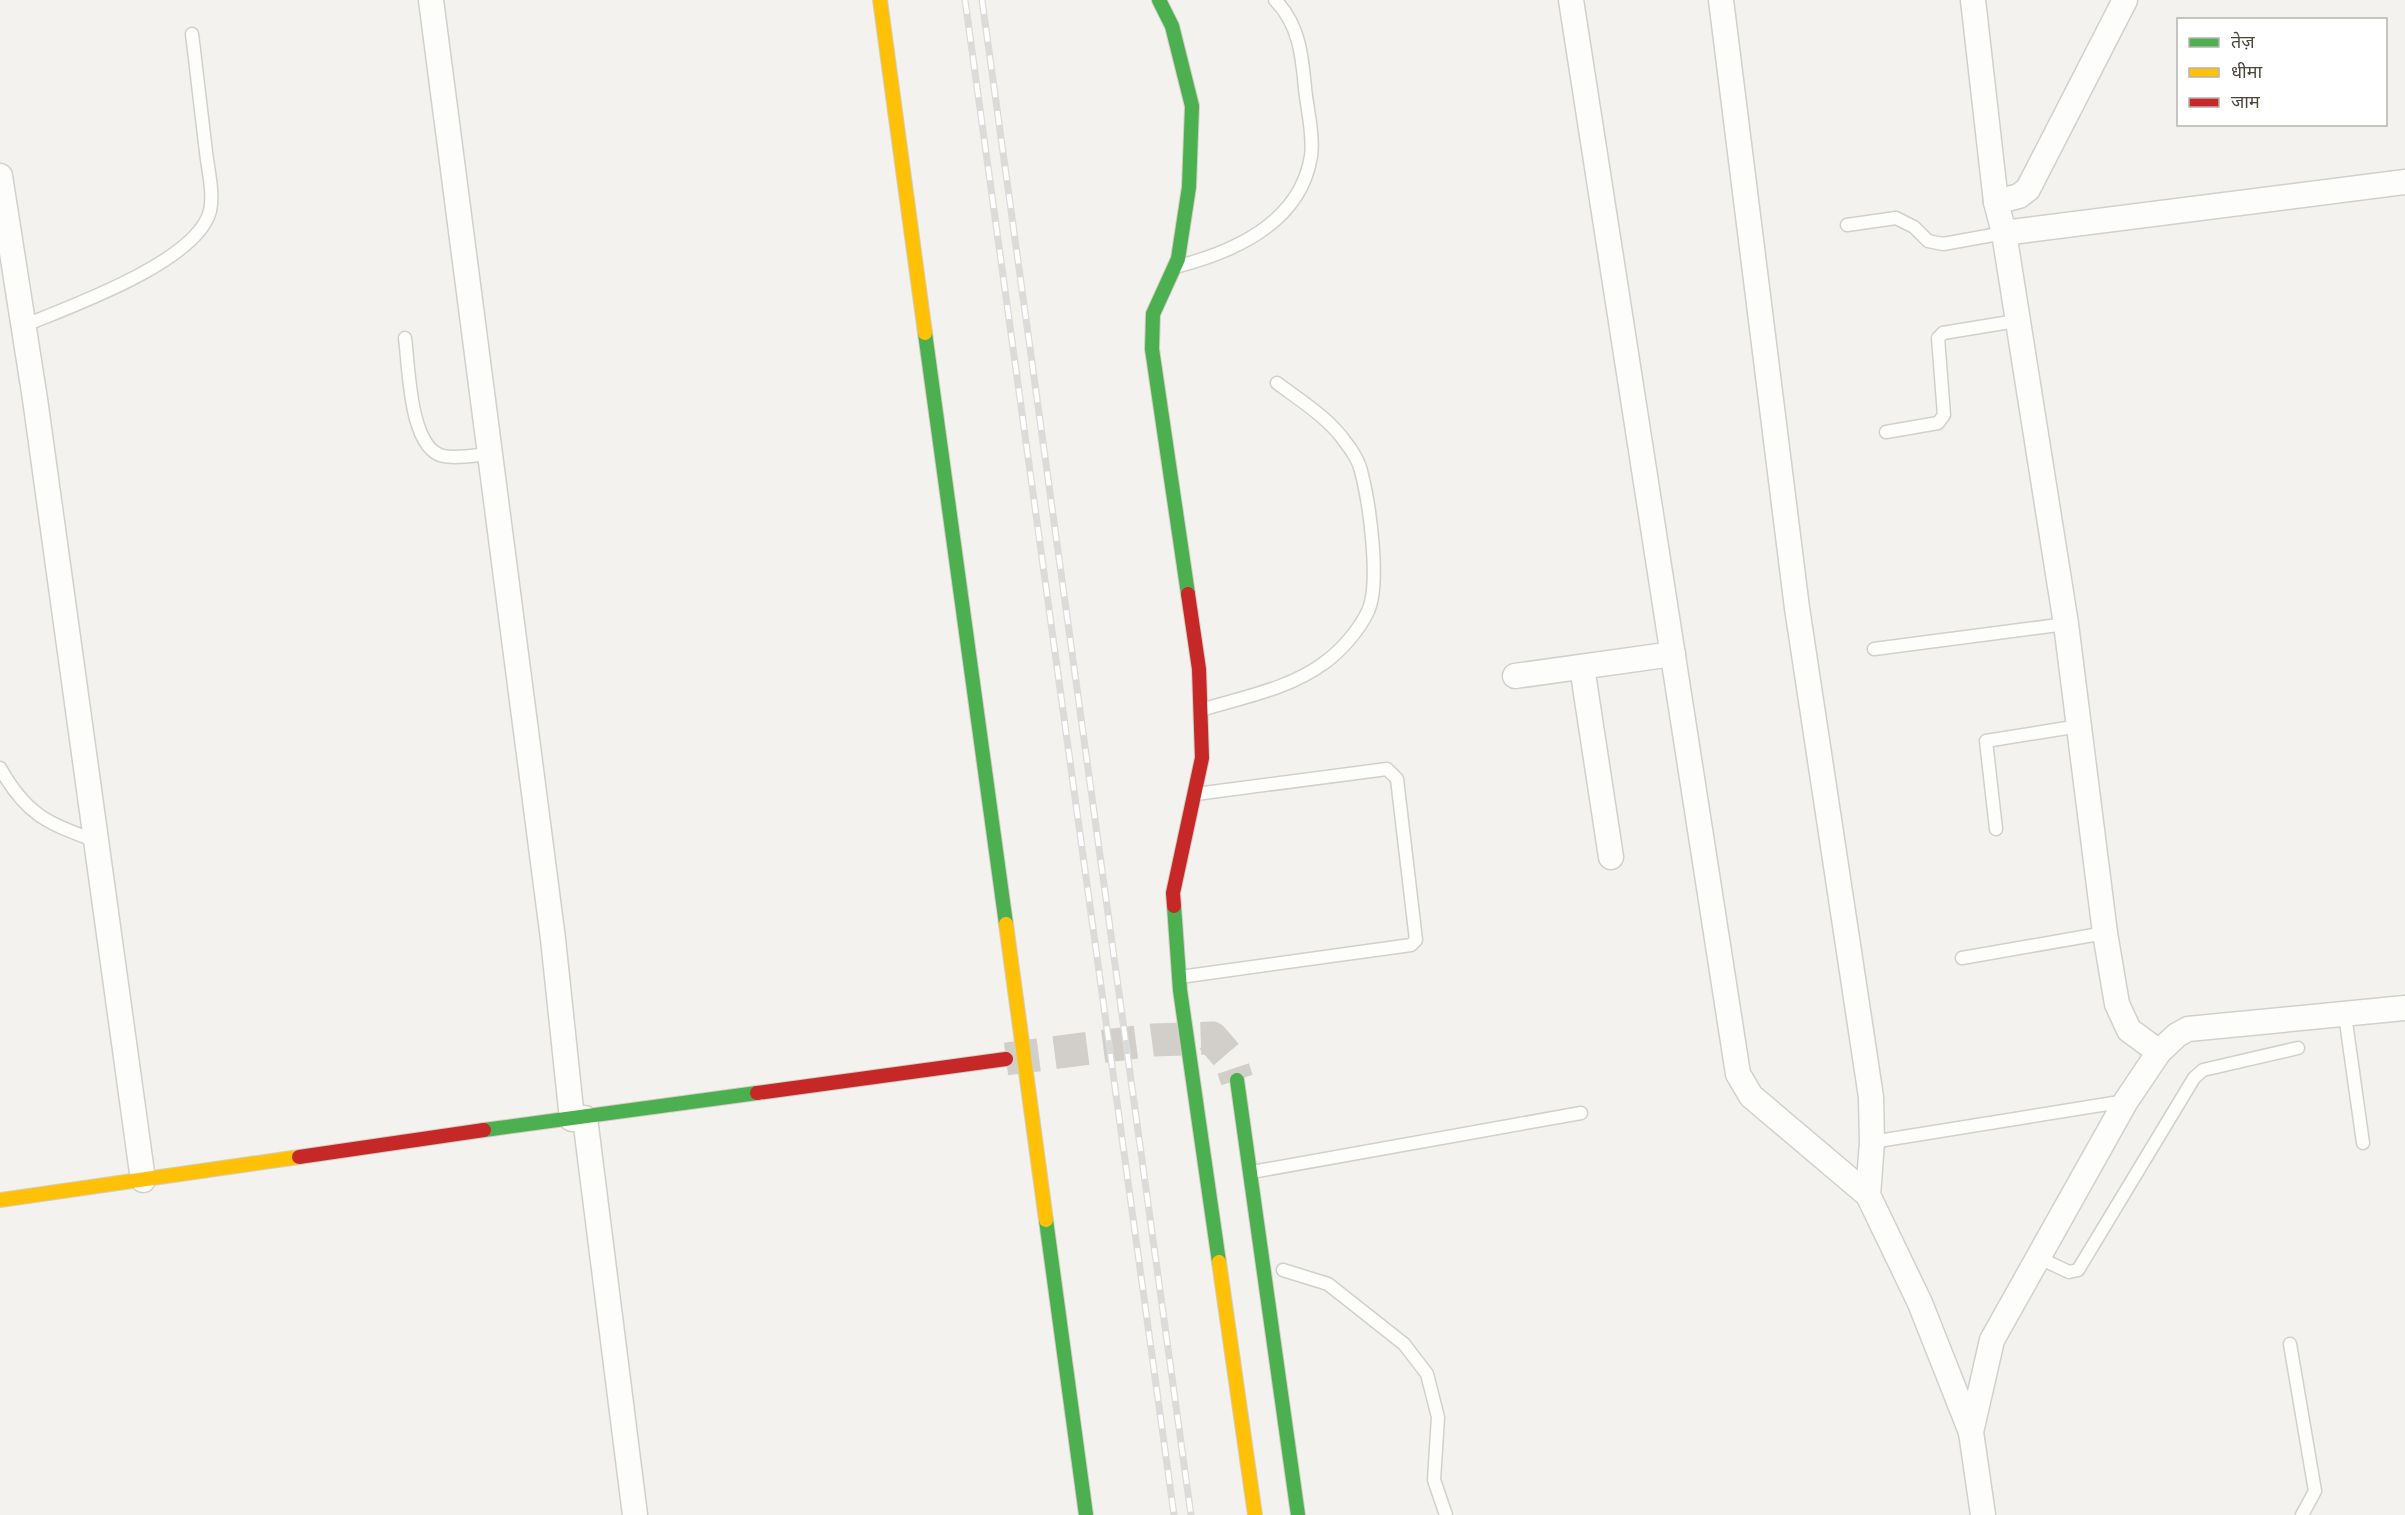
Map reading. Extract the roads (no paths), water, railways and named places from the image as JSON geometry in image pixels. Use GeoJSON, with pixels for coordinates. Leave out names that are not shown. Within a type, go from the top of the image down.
{"type":"FeatureCollection","features":[{"type":"Feature","properties":{"kind":"street"},"geometry":{"type":"LineString","coordinates":[[431,0],[553,939],[636,1515]]}},
{"type":"Feature","properties":{"kind":"street"},"geometry":{"type":"LineString","coordinates":[[880,0],[1086,1515]]}},
{"type":"Feature","properties":{"kind":"street"},"geometry":{"type":"LineString","coordinates":[[1159,0],[1172,26],[1192,106],[1189,187],[1174,267],[1153,314],[1152,350],[1199,669],[1202,758],[1173,893],[1179,977],[1255,1515]]}},
{"type":"Feature","properties":{"kind":"street"},"geometry":{"type":"LineString","coordinates":[[1572,0],[1738,1074],[1751,1096],[1868,1196],[1920,1303],[1971,1432],[1983,1515]]}},
{"type":"Feature","properties":{"kind":"street"},"geometry":{"type":"LineString","coordinates":[[1721,0],[1797,608],[1871,1097],[1872,1142],[1868,1196]]}},
{"type":"Feature","properties":{"kind":"street"},"geometry":{"type":"LineString","coordinates":[[1973,0],[1996,202],[2004,233],[2016,321],[2066,624],[2105,933],[2117,1004],[2129,1030],[2159,1052]]}},
{"type":"Feature","properties":{"kind":"street"},"geometry":{"type":"LineString","coordinates":[[1996,202],[2019,196],[2028,189],[2125,0]]}},
{"type":"Feature","properties":{"kind":"street"},"geometry":{"type":"LineString","coordinates":[[0,176],[143,1180]]}},
{"type":"Feature","properties":{"kind":"street"},"geometry":{"type":"LineString","coordinates":[[2004,233],[2405,182]]}},
{"type":"Feature","properties":{"kind":"street"},"geometry":{"type":"LineString","coordinates":[[1515,676],[1673,654]]}},
{"type":"Feature","properties":{"kind":"street"},"geometry":{"type":"LineString","coordinates":[[1582,667],[1611,857]]}},
{"type":"Feature","properties":{"kind":"street"},"geometry":{"type":"LineString","coordinates":[[1971,1432],[1992,1340],[2126,1101],[2159,1052],[2177,1035],[2188,1029],[2405,1008]]}},
{"type":"Feature","properties":{"kind":"street"},"geometry":{"type":"LineString","coordinates":[[0,1200],[1006,1059]]}},
{"type":"Feature","properties":{"kind":"street"},"geometry":{"type":"LineString","coordinates":[[1237,1080],[1298,1515]]}},
{"type":"Feature","properties":{"kind":"lane"},"geometry":{"type":"LineString","coordinates":[[1174,267],[1233,248],[1257,234],[1285,211],[1305,181],[1311,154],[1302,51],[1287,13],[1275,0]]}},
{"type":"Feature","properties":{"kind":"lane"},"geometry":{"type":"LineString","coordinates":[[23,326],[120,286],[189,242],[206,222],[211,209],[210,182],[192,34]]}},
{"type":"Feature","properties":{"kind":"lane"},"geometry":{"type":"LineString","coordinates":[[1847,225],[1896,218],[1914,227],[1928,241],[1943,244],[2004,233]]}},
{"type":"Feature","properties":{"kind":"lane"},"geometry":{"type":"LineString","coordinates":[[1886,432],[1938,423],[1942,420],[1944,415],[1936,344],[1943,333],[2016,321]]}},
{"type":"Feature","properties":{"kind":"lane"},"geometry":{"type":"LineString","coordinates":[[405,338],[416,425],[424,441],[432,451],[444,456],[490,454]]}},
{"type":"Feature","properties":{"kind":"lane"},"geometry":{"type":"LineString","coordinates":[[1200,710],[1290,683],[1325,663],[1347,641],[1368,610],[1374,586],[1373,554],[1361,469],[1346,442],[1325,420],[1277,383]]}},
{"type":"Feature","properties":{"kind":"lane"},"geometry":{"type":"LineString","coordinates":[[1874,649],[2066,624]]}},
{"type":"Feature","properties":{"kind":"lane"},"geometry":{"type":"LineString","coordinates":[[1996,829],[1986,741],[2079,726]]}},
{"type":"Feature","properties":{"kind":"lane"},"geometry":{"type":"LineString","coordinates":[[0,768],[24,805],[51,824],[96,841]]}},
{"type":"Feature","properties":{"kind":"lane"},"geometry":{"type":"LineString","coordinates":[[1179,977],[1411,945],[1416,940],[1397,779],[1387,769],[1195,794]]}},
{"type":"Feature","properties":{"kind":"lane"},"geometry":{"type":"LineString","coordinates":[[1962,958],[2105,933]]}},
{"type":"Feature","properties":{"kind":"lane"},"geometry":{"type":"LineString","coordinates":[[2345,1015],[2363,1143]]}},
{"type":"Feature","properties":{"kind":"lane"},"geometry":{"type":"LineString","coordinates":[[2037,1257],[2069,1272],[2078,1270],[2194,1078],[2203,1070],[2298,1048]]}},
{"type":"Feature","properties":{"kind":"lane"},"geometry":{"type":"LineString","coordinates":[[1872,1142],[2126,1101]]}},
{"type":"Feature","properties":{"kind":"lane"},"geometry":{"type":"LineString","coordinates":[[1250,1172],[1581,1113]]}},
{"type":"Feature","properties":{"kind":"lane"},"geometry":{"type":"LineString","coordinates":[[1283,1270],[1328,1284],[1404,1344],[1427,1374],[1438,1417],[1434,1480],[1446,1515]]}},
{"type":"Feature","properties":{"kind":"lane"},"geometry":{"type":"LineString","coordinates":[[2290,1344],[2314,1491],[2302,1515]]}},
{"type":"Feature","properties":{"kind":"tunnel"},"geometry":{"type":"LineString","coordinates":[[1006,1059],[1153,1040],[1212,1038],[1230,1059],[1237,1080]]}},
{"type":"Feature","properties":{"kind":"railway"},"geometry":{"type":"LineString","coordinates":[[965,0],[1174,1515]]}},
{"type":"Feature","properties":{"kind":"railway"},"geometry":{"type":"LineString","coordinates":[[982,0],[1191,1515]]}}]}
